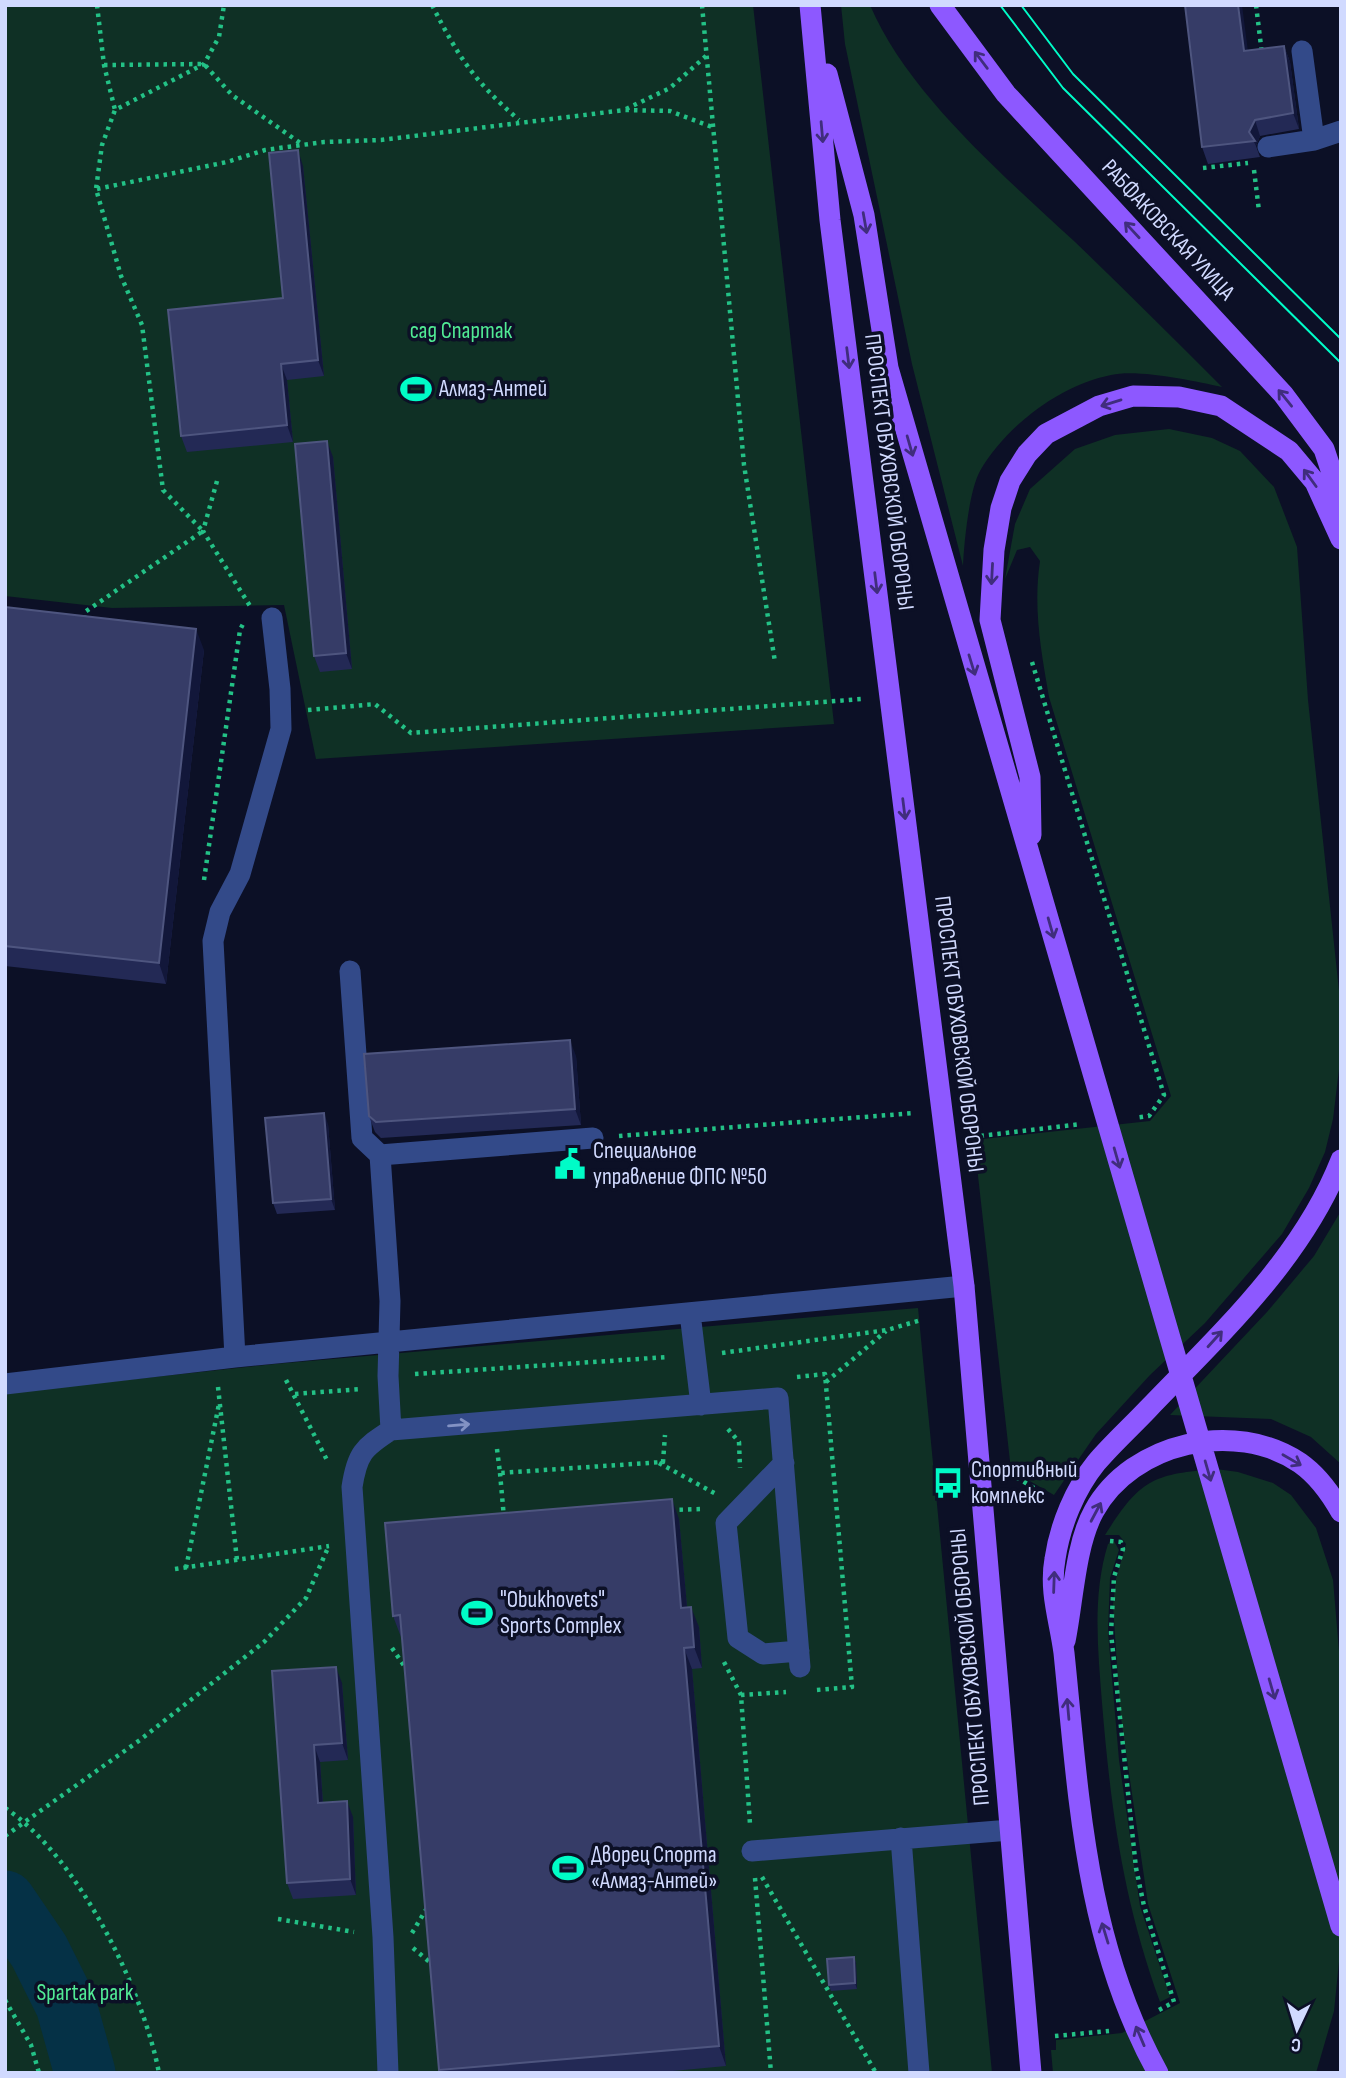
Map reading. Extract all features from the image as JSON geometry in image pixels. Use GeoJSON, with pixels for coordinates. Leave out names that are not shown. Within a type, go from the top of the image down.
{"type":"FeatureCollection","features":[{"type":"Feature","properties":{"kind":"main road","name":"РАБФАКОВСКАЯ УЛИЦА"},"geometry":{"type":"LineString","coordinates":[[940,5],[1006,93],[1283,394],[1324,449],[1341,499]]}},
{"type":"Feature","properties":{"kind":"main road"},"geometry":{"type":"LineString","coordinates":[[810,10],[864,215],[888,368],[1341,1926]]}},
{"type":"Feature","properties":{"kind":"main road","name":"ПРОСПЕКТ ОБУХОВСКОЙ ОБОРОНЫ"},"geometry":{"type":"LineString","coordinates":[[810,10],[830,220],[964,1286],[1031,2073]]}},
{"type":"Feature","properties":{"kind":"main road"},"geometry":{"type":"LineString","coordinates":[[1032,863],[1030,777],[990,620],[993,550],[1001,508],[1010,481],[1027,454],[1046,434],[1099,406],[1133,396],[1179,397],[1221,406],[1289,451],[1315,482],[1341,538]]}},
{"type":"Feature","properties":{"kind":"main road"},"geometry":{"type":"LineString","coordinates":[[1158,2073],[1124,1999],[1092,1891],[1082,1836],[1063,1650],[1053,1605],[1055,1560],[1066,1515],[1096,1463],[1213,1341],[1297,1244],[1327,1194],[1341,1160]]}},
{"type":"Feature","properties":{"kind":"main road"},"geometry":{"type":"LineString","coordinates":[[1063,1650],[1082,1545],[1094,1511],[1118,1481],[1150,1456],[1190,1443],[1259,1446],[1300,1463],[1314,1475],[1341,1512]]}},
{"type":"Feature","properties":{"kind":"lane"},"geometry":{"type":"LineString","coordinates":[[1302,51],[1314,140]]}},
{"type":"Feature","properties":{"kind":"lane"},"geometry":{"type":"LineString","coordinates":[[1268,147],[1314,140],[1341,131]]}},
{"type":"Feature","properties":{"kind":"lane"},"geometry":{"type":"LineString","coordinates":[[235,1357],[213,941],[220,912],[240,874],[281,729],[280,689],[272,618]]}},
{"type":"Feature","properties":{"kind":"lane"},"geometry":{"type":"LineString","coordinates":[[350,971],[362,1138],[380,1155],[391,1343],[388,1376],[391,1430]]}},
{"type":"Feature","properties":{"kind":"lane"},"geometry":{"type":"LineString","coordinates":[[380,1155],[593,1138]]}},
{"type":"Feature","properties":{"kind":"lane"},"geometry":{"type":"LineString","coordinates":[[5,1384],[235,1357],[964,1286]]}},
{"type":"Feature","properties":{"kind":"lane"},"geometry":{"type":"LineString","coordinates":[[690,1313],[701,1405]]}},
{"type":"Feature","properties":{"kind":"lane"},"geometry":{"type":"LineString","coordinates":[[388,2073],[383,1937],[352,1487],[356,1462],[368,1445],[391,1430],[778,1398],[784,1463],[800,1659],[763,1654],[738,1638],[726,1523],[784,1463]]}},
{"type":"Feature","properties":{"kind":"lane"},"geometry":{"type":"LineString","coordinates":[[753,1856],[901,1838],[1010,1830]]}},
{"type":"Feature","properties":{"kind":"lane"},"geometry":{"type":"LineString","coordinates":[[901,1838],[919,2073]]}},
{"type":"Feature","properties":{"kind":"path"},"geometry":{"type":"LineString","coordinates":[[97,5],[103,65],[115,110],[102,145],[96,189],[117,264],[142,325],[163,490],[203,531],[252,608],[272,618]]}},
{"type":"Feature","properties":{"kind":"path"},"geometry":{"type":"LineString","coordinates":[[115,110],[204,64],[219,37],[224,5]]}},
{"type":"Feature","properties":{"kind":"path"},"geometry":{"type":"LineString","coordinates":[[432,5],[456,52],[482,89],[519,121]]}},
{"type":"Feature","properties":{"kind":"path"},"geometry":{"type":"LineString","coordinates":[[702,5],[744,465],[775,662]]}},
{"type":"Feature","properties":{"kind":"path"},"geometry":{"type":"LineString","coordinates":[[1256,5],[1262,56],[1302,51]]}},
{"type":"Feature","properties":{"kind":"path"},"geometry":{"type":"LineString","coordinates":[[625,110],[670,88],[706,56]]}},
{"type":"Feature","properties":{"kind":"path"},"geometry":{"type":"LineString","coordinates":[[103,65],[204,64],[232,95],[303,145]]}},
{"type":"Feature","properties":{"kind":"path"},"geometry":{"type":"LineString","coordinates":[[96,189],[227,162],[264,150],[381,140],[625,110],[670,111],[712,127]]}},
{"type":"Feature","properties":{"kind":"path"},"geometry":{"type":"LineString","coordinates":[[1203,168],[1253,162],[1259,211]]}},
{"type":"Feature","properties":{"kind":"path"},"geometry":{"type":"LineString","coordinates":[[82,630],[85,612],[203,531],[218,481]]}},
{"type":"Feature","properties":{"kind":"path"},"geometry":{"type":"LineString","coordinates":[[280,689],[309,699],[303,723]]}},
{"type":"Feature","properties":{"kind":"path"},"geometry":{"type":"LineString","coordinates":[[306,710],[375,704],[411,733],[862,699]]}},
{"type":"Feature","properties":{"kind":"path"},"geometry":{"type":"LineString","coordinates":[[593,1138],[915,1113]]}},
{"type":"Feature","properties":{"kind":"path"},"geometry":{"type":"LineString","coordinates":[[969,1123],[972,1150]]}},
{"type":"Feature","properties":{"kind":"path"},"geometry":{"type":"LineString","coordinates":[[295,1394],[374,1388],[388,1376],[695,1355],[887,1330],[929,1318]]}},
{"type":"Feature","properties":{"kind":"path"},"geometry":{"type":"LineString","coordinates":[[826,1383],[887,1330]]}},
{"type":"Feature","properties":{"kind":"path"},"geometry":{"type":"LineString","coordinates":[[269,1354],[295,1394],[337,1481],[352,1487]]}},
{"type":"Feature","properties":{"kind":"path"},"geometry":{"type":"LineString","coordinates":[[186,1568],[219,1399]]}},
{"type":"Feature","properties":{"kind":"path"},"geometry":{"type":"LineString","coordinates":[[726,1429],[739,1441],[741,1482]]}},
{"type":"Feature","properties":{"kind":"path"},"geometry":{"type":"LineString","coordinates":[[500,1474],[663,1462],[662,1441],[666,1434],[673,1431]]}},
{"type":"Feature","properties":{"kind":"path"},"geometry":{"type":"LineString","coordinates":[[489,1446],[496,1447],[499,1453],[504,1522]]}},
{"type":"Feature","properties":{"kind":"path"},"geometry":{"type":"LineString","coordinates":[[1006,1459],[1009,1486]]}},
{"type":"Feature","properties":{"kind":"path"},"geometry":{"type":"LineString","coordinates":[[657,1462],[720,1496],[702,1507],[663,1510]]}},
{"type":"Feature","properties":{"kind":"path"},"geometry":{"type":"LineString","coordinates":[[1008,1473],[1049,1497]]}},
{"type":"Feature","properties":{"kind":"path"},"geometry":{"type":"LineString","coordinates":[[702,1507],[704,1521]]}},
{"type":"Feature","properties":{"kind":"path"},"geometry":{"type":"LineString","coordinates":[[5,1836],[140,1740],[264,1642],[306,1598],[330,1546],[340,1536],[356,1534]]}},
{"type":"Feature","properties":{"kind":"path"},"geometry":{"type":"LineString","coordinates":[[1103,1550],[1107,1541],[1121,1542],[1123,1549],[1114,1577],[1111,1633],[1122,1760],[1144,1906],[1174,2002],[1152,2013]]}},
{"type":"Feature","properties":{"kind":"path"},"geometry":{"type":"LineString","coordinates":[[175,1569],[330,1546]]}},
{"type":"Feature","properties":{"kind":"path"},"geometry":{"type":"LineString","coordinates":[[385,1637],[407,1670],[408,1683]]}},
{"type":"Feature","properties":{"kind":"path"},"geometry":{"type":"LineString","coordinates":[[722,1658],[741,1695],[771,2073]]}},
{"type":"Feature","properties":{"kind":"path"},"geometry":{"type":"LineString","coordinates":[[5,1808],[27,1822],[62,1865],[103,1927],[133,1987],[159,2073]]}},
{"type":"Feature","properties":{"kind":"path"},"geometry":{"type":"LineString","coordinates":[[753,1856],[876,2073]]}},
{"type":"Feature","properties":{"kind":"path"},"geometry":{"type":"LineString","coordinates":[[426,1897],[428,1910],[412,1930],[411,1941],[414,1951],[432,1962],[433,1975]]}},
{"type":"Feature","properties":{"kind":"path"},"geometry":{"type":"LineString","coordinates":[[278,1919],[383,1937]]}},
{"type":"Feature","properties":{"kind":"path"},"geometry":{"type":"LineString","coordinates":[[5,2000],[31,2045],[39,2073]]}},
{"type":"Feature","properties":{"kind":"path"},"geometry":{"type":"LineString","coordinates":[[1052,2023],[1053,2037],[1118,2030]]}},
{"type":"Feature","properties":{"kind":"green space","name":"сад Спартак"},"geometry":{"type":"Polygon","coordinates":[[[5,5],[753,5],[834,724],[316,759],[284,605],[112,608],[5,596],[5,5]]]}},
{"type":"Feature","properties":{"kind":"green space"},"geometry":{"type":"Polygon","coordinates":[[[841,5],[870,5],[908,70],[960,132],[1222,387],[1166,376],[1111,375],[1073,388],[1036,410],[1004,438],[980,471],[970,504],[963,566],[912,364],[845,44],[841,5]]]}},
{"type":"Feature","properties":{"kind":"green space"},"geometry":{"type":"Polygon","coordinates":[[[1169,429],[1212,438],[1240,451],[1274,487],[1297,547],[1308,700],[1340,1000],[1340,1061],[1333,1119],[1325,1152],[1309,1188],[1282,1234],[1205,1323],[1150,1375],[1096,1434],[1054,1495],[1011,1470],[974,1140],[1150,1121],[1171,1096],[1049,697],[1038,612],[1040,561],[1030,547],[1017,550],[1005,579],[1015,524],[1030,489],[1075,449],[1115,435],[1169,429]]]}},
{"type":"Feature","properties":{"kind":"green space"},"geometry":{"type":"Polygon","coordinates":[[[1341,1211],[1341,1464],[1311,1437],[1271,1419],[1170,1415],[1267,1312],[1314,1256],[1341,1211]]]}},
{"type":"Feature","properties":{"kind":"green space","name":"\"Obukhovets\" Sports Complex"},"geometry":{"type":"Polygon","coordinates":[[[918,1308],[992,2073],[5,2073],[5,1393],[275,1364],[918,1308]]]}},
{"type":"Feature","properties":{"kind":"green space"},"geometry":{"type":"Polygon","coordinates":[[[1216,1469],[1238,1472],[1273,1483],[1291,1495],[1316,1528],[1333,1580],[1341,1675],[1341,1942],[1334,2011],[1316,2073],[1053,2073],[1051,2050],[1056,2050],[1056,2040],[1122,2033],[1180,2003],[1148,1904],[1120,1711],[1113,1605],[1116,1579],[1126,1544],[1119,1535],[1105,1535],[1128,1502],[1150,1483],[1177,1474],[1216,1469]]]}},
{"type":"Feature","properties":{"kind":"green space"},"geometry":{"type":"Polygon","coordinates":[[[1114,1541],[1119,1550],[1110,1578],[1108,1632],[1119,1760],[1140,1906],[1170,1997],[1160,2002],[1147,1964],[1120,1855],[1106,1743],[1099,1663],[1098,1603],[1108,1544],[1114,1541]]]}},
{"type":"Feature","properties":{"kind":"building"},"geometry":{"type":"Polygon","coordinates":[[[1185,5],[1238,5],[1244,51],[1284,46],[1293,113],[1255,120],[1249,132],[1255,141],[1202,147],[1185,5]]]}},
{"type":"Feature","properties":{"kind":"building"},"geometry":{"type":"Polygon","coordinates":[[[298,150],[318,360],[281,364],[287,425],[181,436],[168,310],[283,298],[269,153],[298,150]]]}},
{"type":"Feature","properties":{"kind":"building"},"geometry":{"type":"Polygon","coordinates":[[[327,441],[346,653],[314,656],[295,444],[327,441]]]}},
{"type":"Feature","properties":{"kind":"building"},"geometry":{"type":"Polygon","coordinates":[[[5,607],[196,629],[159,963],[5,946],[5,607]]]}},
{"type":"Feature","properties":{"kind":"building"},"geometry":{"type":"Polygon","coordinates":[[[570,1040],[575,1109],[376,1122],[369,1116],[364,1054],[570,1040]]]}},
{"type":"Feature","properties":{"kind":"building"},"geometry":{"type":"Polygon","coordinates":[[[324,1113],[331,1199],[273,1203],[265,1118],[324,1113]]]}},
{"type":"Feature","properties":{"kind":"building","name":"Дворец Спорта «Алмаз-Антей»"},"geometry":{"type":"Polygon","coordinates":[[[672,1499],[681,1608],[691,1607],[694,1647],[684,1648],[719,2046],[439,2070],[400,1615],[393,1616],[385,1523],[672,1499]]]}},
{"type":"Feature","properties":{"kind":"building"},"geometry":{"type":"Polygon","coordinates":[[[336,1667],[342,1743],[314,1745],[318,1803],[347,1801],[350,1879],[287,1883],[272,1671],[336,1667]]]}},
{"type":"Feature","properties":{"kind":"building"},"geometry":{"type":"Polygon","coordinates":[[[854,1957],[855,1983],[829,1985],[827,1959],[854,1957]]]}},
{"type":"Feature","properties":{"kind":"waterway"},"geometry":{"type":"LineString","coordinates":[[5,1901],[39,1951],[66,2005],[85,2073]]}},
{"type":"Feature","properties":{"kind":"tram line"},"geometry":{"type":"LineString","coordinates":[[1000,5],[1063,88],[1341,363]]}},
{"type":"Feature","properties":{"kind":"tram line"},"geometry":{"type":"LineString","coordinates":[[1021,5],[1073,74],[1341,339]]}},
{"type":"Feature","properties":{"kind":"place","name":"Алмаз-Антей"},"geometry":{"type":"Point","coordinates":[416,389]}},
{"type":"Feature","properties":{"kind":"place","name":"Специальное управление ФПС №50"},"geometry":{"type":"Point","coordinates":[570,1164]}},
{"type":"Feature","properties":{"kind":"place","name":"Спортивный комплекс"},"geometry":{"type":"Point","coordinates":[948,1483]}},
{"type":"Feature","properties":{"kind":"place","name":"\"Obukhovets\" Sports Complex"},"geometry":{"type":"Point","coordinates":[477,1613]}},
{"type":"Feature","properties":{"kind":"place","name":"Дворец Спорта «Алмаз-Антей»"},"geometry":{"type":"Point","coordinates":[568,1868]}},
{"type":"Feature","properties":{"kind":"park label","name":"Spartak park"},"geometry":{"type":"Point","coordinates":[85,1993]}}]}
